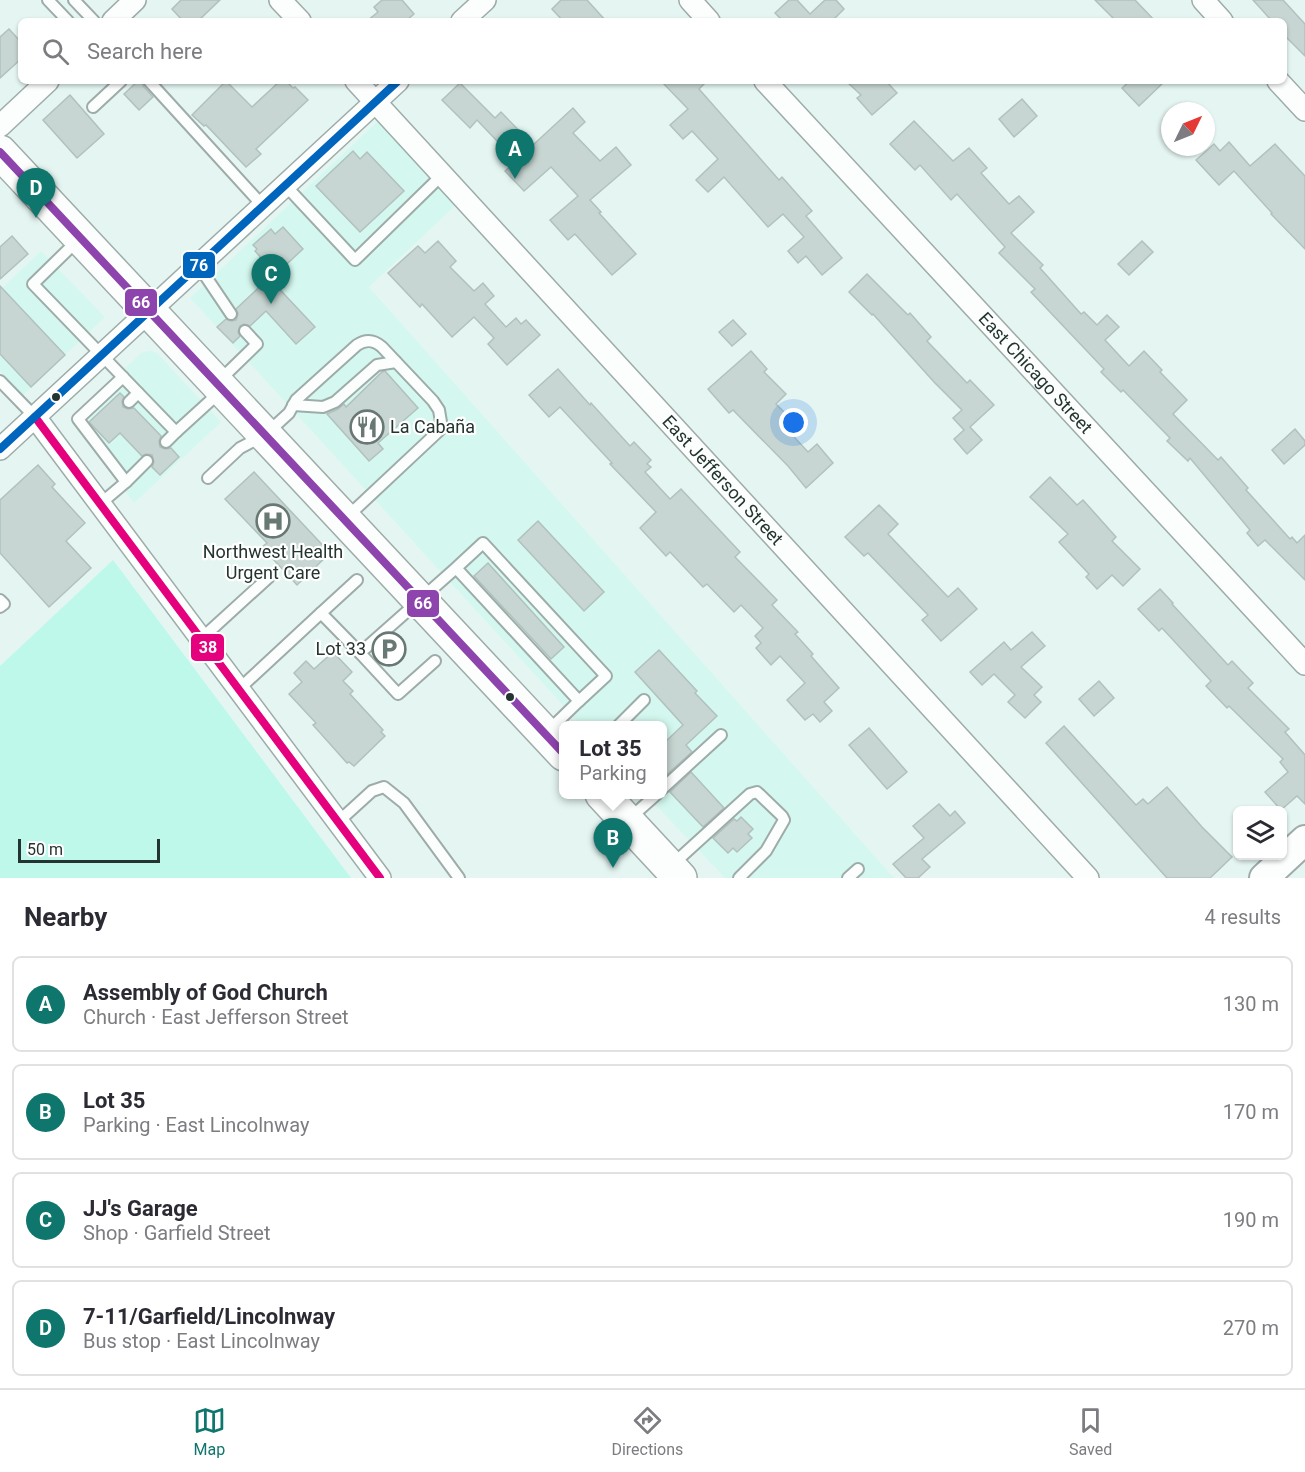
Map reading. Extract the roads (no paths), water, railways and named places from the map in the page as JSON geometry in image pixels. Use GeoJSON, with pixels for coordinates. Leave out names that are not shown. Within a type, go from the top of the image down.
{"type":"FeatureCollection","features":[{"type":"Feature","properties":{"kind":"main road"},"geometry":{"type":"LineString","coordinates":[[0,152],[554,744]]}},
{"type":"Feature","properties":{"kind":"main road"},"geometry":{"type":"LineString","coordinates":[[606,799],[674,872]]}},
{"type":"Feature","properties":{"kind":"street"},"geometry":{"type":"LineString","coordinates":[[116,18],[135,0]]}},
{"type":"Feature","properties":{"kind":"street"},"geometry":{"type":"LineString","coordinates":[[280,0],[297,18]]}},
{"type":"Feature","properties":{"kind":"street"},"geometry":{"type":"LineString","coordinates":[[465,18],[485,0]]}},
{"type":"Feature","properties":{"kind":"street"},"geometry":{"type":"LineString","coordinates":[[690,0],[706,18]]}},
{"type":"Feature","properties":{"kind":"street"},"geometry":{"type":"LineString","coordinates":[[1203,0],[1219,18]]}},
{"type":"Feature","properties":{"kind":"street"},"geometry":{"type":"LineString","coordinates":[[0,126],[45,84]]}},
{"type":"Feature","properties":{"kind":"street","name":"East Jefferson Street"},"geometry":{"type":"LineString","coordinates":[[359,84],[1088,878]]}},
{"type":"Feature","properties":{"kind":"street"},"geometry":{"type":"LineString","coordinates":[[0,449],[395,84]]}},
{"type":"Feature","properties":{"kind":"street","name":"East Chicago Street"},"geometry":{"type":"LineString","coordinates":[[768,84],[1305,664]]}},
{"type":"Feature","properties":{"kind":"street"},"geometry":{"type":"LineString","coordinates":[[1281,84],[1305,110]]}},
{"type":"Feature","properties":{"kind":"street"},"geometry":{"type":"LineString","coordinates":[[35,417],[380,878]]}},
{"type":"Feature","properties":{"kind":"street"},"geometry":{"type":"LineString","coordinates":[[1264,878],[1305,840]]}},
{"type":"Feature","properties":{"kind":"lane"},"geometry":{"type":"LineString","coordinates":[[48,0],[65,18]]}},
{"type":"Feature","properties":{"kind":"lane"},"geometry":{"type":"LineString","coordinates":[[74,0],[91,18]]}},
{"type":"Feature","properties":{"kind":"lane"},"geometry":{"type":"LineString","coordinates":[[93,107],[118,84]]}},
{"type":"Feature","properties":{"kind":"lane"},"geometry":{"type":"LineString","coordinates":[[152,84],[263,206]]}},
{"type":"Feature","properties":{"kind":"lane"},"geometry":{"type":"LineString","coordinates":[[285,185],[355,260],[442,175]]}},
{"type":"Feature","properties":{"kind":"lane"},"geometry":{"type":"LineString","coordinates":[[81,238],[33,284],[176,432]]}},
{"type":"Feature","properties":{"kind":"lane"},"geometry":{"type":"LineString","coordinates":[[198,265],[231,314]]}},
{"type":"Feature","properties":{"kind":"lane"},"geometry":{"type":"LineString","coordinates":[[166,442],[220,387],[256,344],[245,331]]}},
{"type":"Feature","properties":{"kind":"lane"},"geometry":{"type":"LineString","coordinates":[[207,478],[240,448],[265,435],[289,413],[296,400],[366,340],[379,345],[433,401],[439,411],[442,428],[344,519]]}},
{"type":"Feature","properties":{"kind":"lane"},"geometry":{"type":"LineString","coordinates":[[293,405],[323,407],[335,402],[377,366],[396,362]]}},
{"type":"Feature","properties":{"kind":"lane"},"geometry":{"type":"LineString","coordinates":[[123,377],[78,419],[95,435],[126,482]]}},
{"type":"Feature","properties":{"kind":"lane"},"geometry":{"type":"LineString","coordinates":[[0,381],[35,417]]}},
{"type":"Feature","properties":{"kind":"lane"},"geometry":{"type":"LineString","coordinates":[[129,402],[138,393]]}},
{"type":"Feature","properties":{"kind":"lane"},"geometry":{"type":"LineString","coordinates":[[100,504],[147,461]]}},
{"type":"Feature","properties":{"kind":"lane"},"geometry":{"type":"LineString","coordinates":[[360,653],[483,543],[606,676],[579,701],[567,721]]}},
{"type":"Feature","properties":{"kind":"lane"},"geometry":{"type":"LineString","coordinates":[[456,568],[579,701]]}},
{"type":"Feature","properties":{"kind":"lane"},"geometry":{"type":"LineString","coordinates":[[201,639],[269,577]]}},
{"type":"Feature","properties":{"kind":"lane"},"geometry":{"type":"LineString","coordinates":[[239,689],[357,580]]}},
{"type":"Feature","properties":{"kind":"lane"},"geometry":{"type":"LineString","coordinates":[[0,600],[4,604],[0,607]]}},
{"type":"Feature","properties":{"kind":"lane"},"geometry":{"type":"LineString","coordinates":[[321,613],[398,694],[435,661]]}},
{"type":"Feature","properties":{"kind":"lane"},"geometry":{"type":"LineString","coordinates":[[623,721],[644,700]]}},
{"type":"Feature","properties":{"kind":"lane"},"geometry":{"type":"LineString","coordinates":[[667,785],[721,735]]}},
{"type":"Feature","properties":{"kind":"lane"},"geometry":{"type":"LineString","coordinates":[[338,822],[372,791],[384,787],[404,803],[459,878]]}},
{"type":"Feature","properties":{"kind":"lane"},"geometry":{"type":"LineString","coordinates":[[674,872],[750,794],[757,792],[784,820],[766,851],[739,878]]}},
{"type":"Feature","properties":{"kind":"lane"},"geometry":{"type":"LineString","coordinates":[[627,822],[653,799]]}},
{"type":"Feature","properties":{"kind":"lane"},"geometry":{"type":"LineString","coordinates":[[848,878],[858,869]]}},
{"type":"Feature","properties":{"kind":"place","name":"Assembly of God Church"},"geometry":{"type":"Point","coordinates":[515,179]}},
{"type":"Feature","properties":{"kind":"place","name":"7-11/Garfield/Lincolnway"},"geometry":{"type":"Point","coordinates":[36,218]}},
{"type":"Feature","properties":{"kind":"place","name":"JJ's Garage"},"geometry":{"type":"Point","coordinates":[271,304]}},
{"type":"Feature","properties":{"kind":"place","name":"La Cabaña"},"geometry":{"type":"Point","coordinates":[367,427]}},
{"type":"Feature","properties":{"kind":"place","name":"Northwest Health Urgent Care"},"geometry":{"type":"Point","coordinates":[273,521]}},
{"type":"Feature","properties":{"kind":"place","name":"Lot 33"},"geometry":{"type":"Point","coordinates":[389,649]}},
{"type":"Feature","properties":{"kind":"place","name":"Lot 35"},"geometry":{"type":"Point","coordinates":[613,868]}}]}
